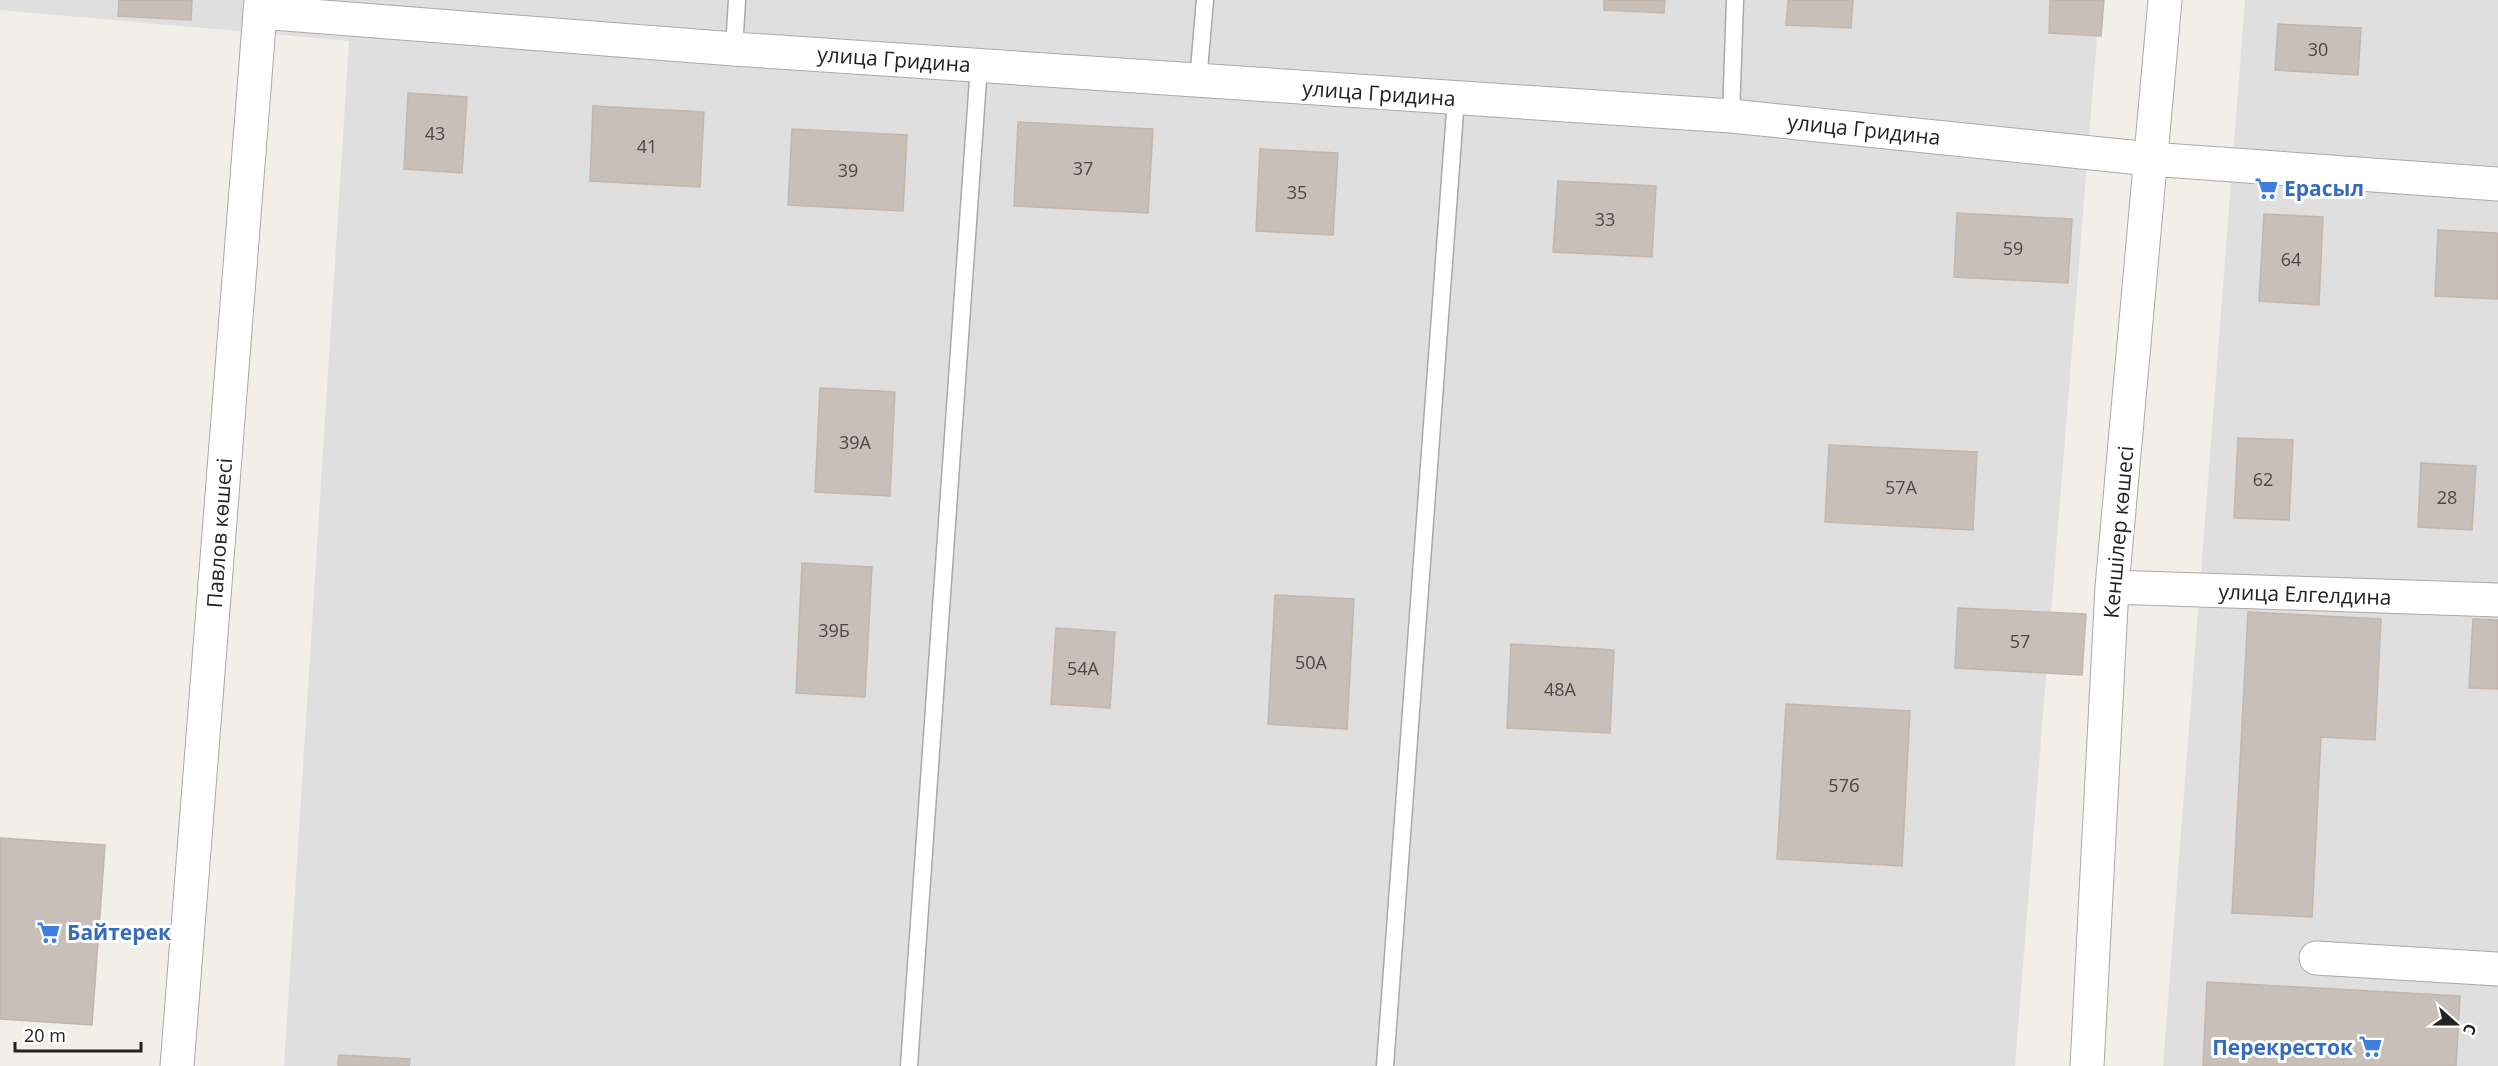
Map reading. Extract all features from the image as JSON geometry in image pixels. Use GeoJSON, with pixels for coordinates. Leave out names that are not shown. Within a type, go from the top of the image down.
{"type":"FeatureCollection","features":[{"type":"Feature","properties":{"kind":"street","name":"Кеншілер көшесі"},"geometry":{"type":"LineString","coordinates":[[2087,1066],[2112,587],[2165,0]]}},
{"type":"Feature","properties":{"kind":"street","name":"улица Гридина"},"geometry":{"type":"LineString","coordinates":[[260,6],[734,48],[1731,116],[2151,159],[2498,184]]}},
{"type":"Feature","properties":{"kind":"street","name":"Павлов көшесі"},"geometry":{"type":"LineString","coordinates":[[177,1066],[260,6]]}},
{"type":"Feature","properties":{"kind":"street","name":"улица Елгелдина"},"geometry":{"type":"LineString","coordinates":[[2112,587],[2498,600]]}},
{"type":"Feature","properties":{"kind":"street"},"geometry":{"type":"LineString","coordinates":[[2316,958],[2498,969]]}},
{"type":"Feature","properties":{"kind":"lane"},"geometry":{"type":"LineString","coordinates":[[734,48],[737,0]]}},
{"type":"Feature","properties":{"kind":"lane"},"geometry":{"type":"LineString","coordinates":[[1198,81],[1205,0]]}},
{"type":"Feature","properties":{"kind":"lane"},"geometry":{"type":"LineString","coordinates":[[1731,116],[1735,0]]}},
{"type":"Feature","properties":{"kind":"lane"},"geometry":{"type":"LineString","coordinates":[[909,1066],[979,65]]}},
{"type":"Feature","properties":{"kind":"lane"},"geometry":{"type":"LineString","coordinates":[[1385,1066],[1456,98]]}},
{"type":"Feature","properties":{"kind":"shaded area"},"geometry":{"type":"Polygon","coordinates":[[[0,0],[2100,0],[2015,1066],[284,1066],[349,41],[0,10],[0,0]]]}},
{"type":"Feature","properties":{"kind":"shaded area"},"geometry":{"type":"Polygon","coordinates":[[[2245,0],[2498,0],[2498,1066],[2163,1066],[2245,0]]]}},
{"type":"Feature","properties":{"kind":"building"},"geometry":{"type":"Polygon","coordinates":[[[119,0],[192,0],[191,20],[118,16],[119,0]]]}},
{"type":"Feature","properties":{"kind":"building"},"geometry":{"type":"Polygon","coordinates":[[[1604,0],[1665,0],[1664,13],[1604,10],[1604,0]]]}},
{"type":"Feature","properties":{"kind":"building"},"geometry":{"type":"Polygon","coordinates":[[[1788,0],[1853,0],[1851,28],[1786,25],[1788,0]]]}},
{"type":"Feature","properties":{"kind":"building"},"geometry":{"type":"Polygon","coordinates":[[[2050,0],[2104,0],[2101,36],[2049,33],[2050,0]]]}},
{"type":"Feature","properties":{"kind":"building"},"geometry":{"type":"Polygon","coordinates":[[[2278,24],[2361,28],[2358,75],[2275,70],[2278,24]]]}},
{"type":"Feature","properties":{"kind":"building"},"geometry":{"type":"Polygon","coordinates":[[[408,93],[467,97],[462,173],[404,169],[408,93]]]}},
{"type":"Feature","properties":{"kind":"building"},"geometry":{"type":"Polygon","coordinates":[[[593,106],[704,112],[700,187],[590,181],[593,106]]]}},
{"type":"Feature","properties":{"kind":"building"},"geometry":{"type":"Polygon","coordinates":[[[1018,122],[1153,129],[1148,213],[1014,206],[1018,122]]]}},
{"type":"Feature","properties":{"kind":"building"},"geometry":{"type":"Polygon","coordinates":[[[792,129],[907,135],[903,211],[788,205],[792,129]]]}},
{"type":"Feature","properties":{"kind":"building"},"geometry":{"type":"Polygon","coordinates":[[[1260,149],[1338,153],[1333,235],[1256,231],[1260,149]]]}},
{"type":"Feature","properties":{"kind":"building"},"geometry":{"type":"Polygon","coordinates":[[[1558,181],[1656,186],[1652,257],[1553,252],[1558,181]]]}},
{"type":"Feature","properties":{"kind":"building"},"geometry":{"type":"Polygon","coordinates":[[[1957,213],[2072,219],[2068,283],[1954,277],[1957,213]]]}},
{"type":"Feature","properties":{"kind":"building"},"geometry":{"type":"Polygon","coordinates":[[[2264,214],[2323,217],[2319,305],[2259,301],[2264,214]]]}},
{"type":"Feature","properties":{"kind":"building"},"geometry":{"type":"Polygon","coordinates":[[[2438,230],[2498,233],[2498,299],[2435,296],[2438,230]]]}},
{"type":"Feature","properties":{"kind":"building"},"geometry":{"type":"Polygon","coordinates":[[[820,388],[895,392],[890,496],[815,492],[820,388]]]}},
{"type":"Feature","properties":{"kind":"building"},"geometry":{"type":"Polygon","coordinates":[[[2238,438],[2293,440],[2289,520],[2234,518],[2238,438]]]}},
{"type":"Feature","properties":{"kind":"building"},"geometry":{"type":"Polygon","coordinates":[[[1829,445],[1977,452],[1973,530],[1825,522],[1829,445]]]}},
{"type":"Feature","properties":{"kind":"building"},"geometry":{"type":"Polygon","coordinates":[[[2421,463],[2476,466],[2472,530],[2418,527],[2421,463]]]}},
{"type":"Feature","properties":{"kind":"building"},"geometry":{"type":"Polygon","coordinates":[[[802,563],[872,567],[865,697],[796,693],[802,563]]]}},
{"type":"Feature","properties":{"kind":"building"},"geometry":{"type":"Polygon","coordinates":[[[1275,595],[1354,599],[1347,729],[1268,724],[1275,595]]]}},
{"type":"Feature","properties":{"kind":"building"},"geometry":{"type":"Polygon","coordinates":[[[1958,608],[2086,614],[2082,675],[1955,668],[1958,608]]]}},
{"type":"Feature","properties":{"kind":"building"},"geometry":{"type":"Polygon","coordinates":[[[2248,612],[2381,619],[2375,740],[2321,737],[2312,917],[2232,913],[2248,612]]]}},
{"type":"Feature","properties":{"kind":"building"},"geometry":{"type":"Polygon","coordinates":[[[2473,619],[2498,620],[2498,689],[2469,688],[2473,619]]]}},
{"type":"Feature","properties":{"kind":"building"},"geometry":{"type":"Polygon","coordinates":[[[1056,628],[1115,632],[1110,708],[1051,704],[1056,628]]]}},
{"type":"Feature","properties":{"kind":"building"},"geometry":{"type":"Polygon","coordinates":[[[1511,644],[1614,650],[1610,733],[1507,728],[1511,644]]]}},
{"type":"Feature","properties":{"kind":"building"},"geometry":{"type":"Polygon","coordinates":[[[1786,704],[1910,711],[1902,866],[1777,859],[1786,704]]]}},
{"type":"Feature","properties":{"kind":"building","name":"Байтерек"},"geometry":{"type":"Polygon","coordinates":[[[0,838],[105,845],[92,1025],[0,1019],[0,838]]]}},
{"type":"Feature","properties":{"kind":"building"},"geometry":{"type":"Polygon","coordinates":[[[2207,982],[2460,996],[2456,1066],[2203,1066],[2207,982]]]}},
{"type":"Feature","properties":{"kind":"building"},"geometry":{"type":"Polygon","coordinates":[[[339,1055],[410,1059],[409,1066],[338,1066],[339,1055]]]}},
{"type":"Feature","properties":{"kind":"place","name":"Ерасыл"},"geometry":{"type":"Point","coordinates":[2266,188]}},
{"type":"Feature","properties":{"kind":"place","name":"Байтерек"},"geometry":{"type":"Point","coordinates":[49,932]}},
{"type":"Feature","properties":{"kind":"place","name":"Перекресток"},"geometry":{"type":"Point","coordinates":[2371,1047]}}]}
